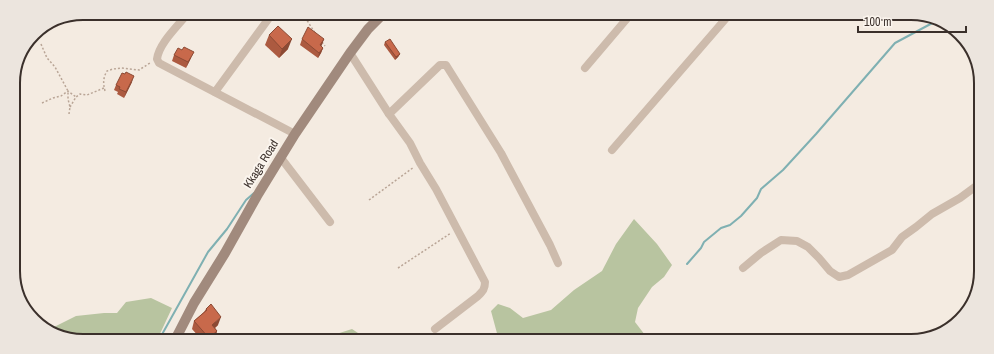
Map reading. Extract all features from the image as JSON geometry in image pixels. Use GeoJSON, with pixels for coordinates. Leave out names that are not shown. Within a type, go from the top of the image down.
{"type":"FeatureCollection","features":[{"type":"Feature","properties":{"kind":"street"},"geometry":{"type":"LineString","coordinates":[[183,20],[161,45],[157,53],[159,63],[294,134]]}},
{"type":"Feature","properties":{"kind":"street"},"geometry":{"type":"LineString","coordinates":[[215,92],[268,20]]}},
{"type":"Feature","properties":{"kind":"street","name":"Kkaga Road"},"geometry":{"type":"LineString","coordinates":[[178,334],[194,303],[225,253],[294,134],[350,53],[368,29],[378,20]]}},
{"type":"Feature","properties":{"kind":"street"},"geometry":{"type":"LineString","coordinates":[[585,68],[626,20]]}},
{"type":"Feature","properties":{"kind":"street"},"geometry":{"type":"LineString","coordinates":[[612,150],[725,20]]}},
{"type":"Feature","properties":{"kind":"street"},"geometry":{"type":"LineString","coordinates":[[350,53],[410,144],[436,188],[485,282],[485,287],[478,296],[435,329]]}},
{"type":"Feature","properties":{"kind":"street"},"geometry":{"type":"LineString","coordinates":[[389,114],[440,65],[446,66],[501,153],[558,262]]}},
{"type":"Feature","properties":{"kind":"street"},"geometry":{"type":"LineString","coordinates":[[281,158],[330,222]]}},
{"type":"Feature","properties":{"kind":"street"},"geometry":{"type":"LineString","coordinates":[[743,268],[761,253],[781,240],[797,241],[808,247],[830,271],[839,277],[848,275],[892,250],[902,236],[932,214],[960,198],[974,188]]}},
{"type":"Feature","properties":{"kind":"path"},"geometry":{"type":"LineString","coordinates":[[307,20],[317,38]]}},
{"type":"Feature","properties":{"kind":"path"},"geometry":{"type":"LineString","coordinates":[[322,42],[325,46]]}},
{"type":"Feature","properties":{"kind":"path"},"geometry":{"type":"LineString","coordinates":[[41,44],[47,58],[55,67],[68,91],[76,97]]}},
{"type":"Feature","properties":{"kind":"path"},"geometry":{"type":"LineString","coordinates":[[70,107],[76,97],[80,94],[87,95],[104,89],[104,77],[107,71],[122,68],[138,70],[157,59]]}},
{"type":"Feature","properties":{"kind":"path"},"geometry":{"type":"LineString","coordinates":[[42,103],[61,96],[68,91]]}},
{"type":"Feature","properties":{"kind":"path"},"geometry":{"type":"LineString","coordinates":[[68,91],[70,107],[69,114]]}},
{"type":"Feature","properties":{"kind":"path"},"geometry":{"type":"LineString","coordinates":[[369,200],[420,163]]}},
{"type":"Feature","properties":{"kind":"path"},"geometry":{"type":"LineString","coordinates":[[398,268],[457,228]]}},
{"type":"Feature","properties":{"kind":"green space"},"geometry":{"type":"Polygon","coordinates":[[[634,219],[657,244],[672,265],[664,277],[652,287],[638,308],[635,322],[644,334],[497,334],[491,311],[498,304],[510,308],[523,318],[551,310],[574,290],[602,271],[616,244],[634,219]]]}},
{"type":"Feature","properties":{"kind":"green space"},"geometry":{"type":"Polygon","coordinates":[[[151,298],[172,308],[160,334],[83,334],[67,332],[54,327],[76,316],[117,313],[126,302],[151,298]]]}},
{"type":"Feature","properties":{"kind":"green space"},"geometry":{"type":"Polygon","coordinates":[[[352,329],[360,334],[336,334],[352,329]]]}},
{"type":"Feature","properties":{"kind":"building"},"geometry":{"type":"Polygon","coordinates":[[[278,26],[292,39],[282,49],[269,35],[278,26]]]}},
{"type":"Feature","properties":{"kind":"building"},"geometry":{"type":"Polygon","coordinates":[[[308,27],[324,39],[320,45],[323,48],[319,53],[302,39],[308,27]]]}},
{"type":"Feature","properties":{"kind":"building"},"geometry":{"type":"Polygon","coordinates":[[[390,39],[400,54],[396,57],[385,42],[390,39]]]}},
{"type":"Feature","properties":{"kind":"building"},"geometry":{"type":"Polygon","coordinates":[[[184,47],[194,52],[188,62],[174,55],[178,48],[182,50],[184,47]]]}},
{"type":"Feature","properties":{"kind":"building"},"geometry":{"type":"Polygon","coordinates":[[[126,72],[134,76],[126,92],[119,89],[120,87],[116,85],[122,73],[125,74],[126,72]]]}},
{"type":"Feature","properties":{"kind":"building"},"geometry":{"type":"Polygon","coordinates":[[[211,304],[221,317],[212,325],[217,331],[214,334],[205,334],[194,321],[207,310],[206,309],[211,304]]]}},
{"type":"Feature","properties":{"kind":"waterway"},"geometry":{"type":"LineString","coordinates":[[687,264],[701,248],[704,242],[721,228],[730,225],[741,216],[757,198],[761,189],[783,170],[895,43],[931,24]]}},
{"type":"Feature","properties":{"kind":"waterway"},"geometry":{"type":"LineString","coordinates":[[162,334],[208,252],[227,229],[246,200],[254,193]]}}]}
